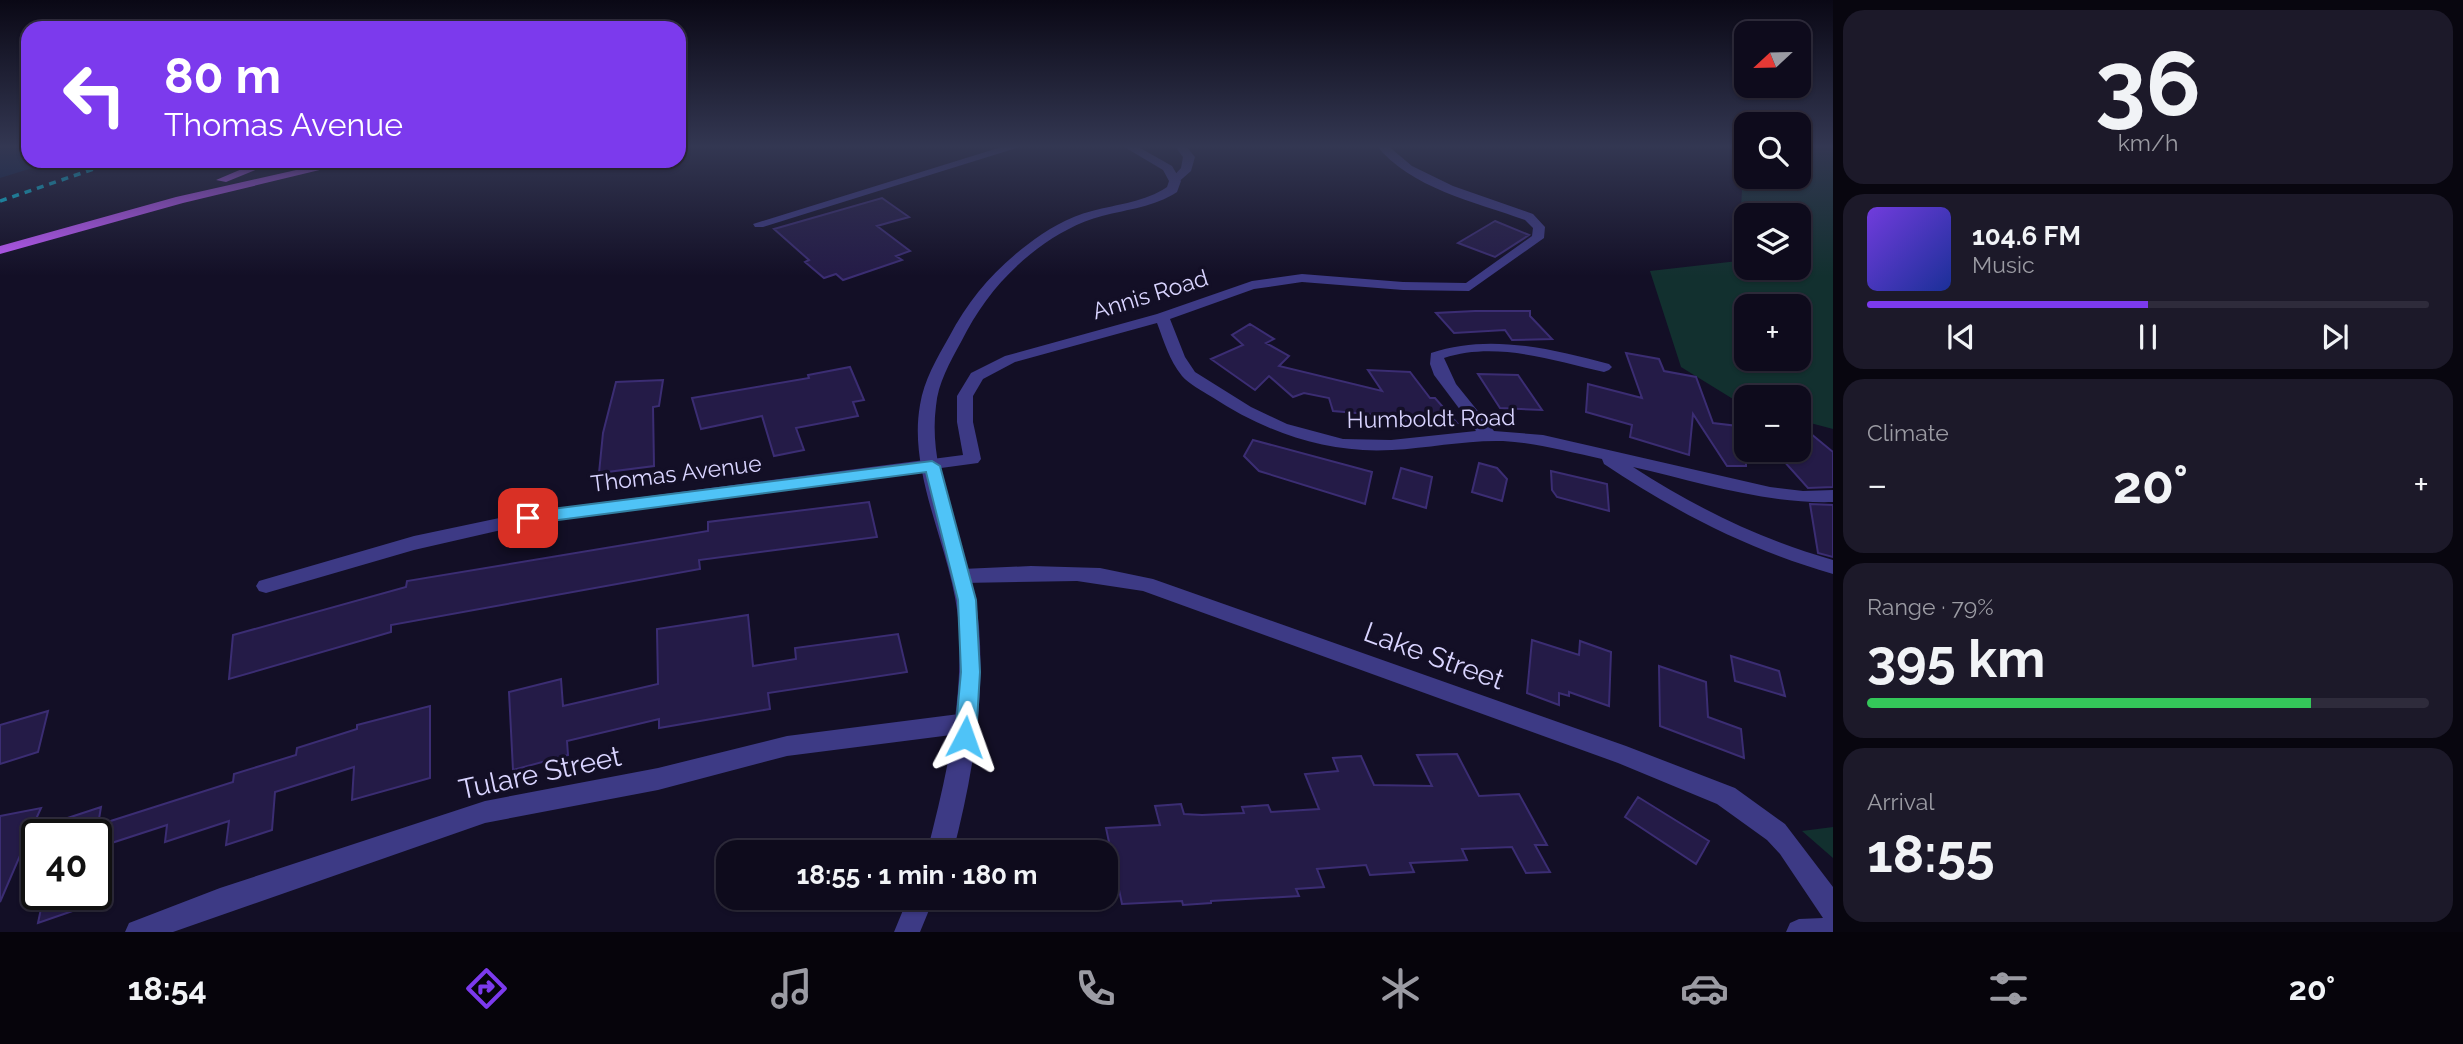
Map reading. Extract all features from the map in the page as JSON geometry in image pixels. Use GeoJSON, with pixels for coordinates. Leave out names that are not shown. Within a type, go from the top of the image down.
{"type":"FeatureCollection","features":[{"type":"Feature","properties":{"kind":"main road"},"geometry":{"type":"LineString","coordinates":[[99,222],[193,188]]}},
{"type":"Feature","properties":{"kind":"main road"},"geometry":{"type":"LineString","coordinates":[[0,250],[228,188]]}},
{"type":"Feature","properties":{"kind":"street"},"geometry":{"type":"LineString","coordinates":[[759,224],[877,188]]}},
{"type":"Feature","properties":{"kind":"street"},"geometry":{"type":"LineString","coordinates":[[943,840],[958,783],[967,723],[970,672],[969,625],[962,576],[932,466],[926,423],[929,399],[941,365],[978,298],[1026,252],[1062,227],[1097,213],[1165,195],[1173,188]]}},
{"type":"Feature","properties":{"kind":"street","name":"Annis Road"},"geometry":{"type":"LineString","coordinates":[[932,466],[972,459],[965,422],[965,396],[977,376],[1010,359],[1162,317],[1252,285],[1302,278],[1442,289],[1469,287],[1538,238],[1539,227],[1530,217],[1456,188]]}},
{"type":"Feature","properties":{"kind":"street","name":"Humboldt Road"},"geometry":{"type":"LineString","coordinates":[[1162,317],[1177,357],[1189,375],[1245,411],[1281,428],[1343,444],[1391,445],[1490,436],[1543,440],[1770,493],[1803,498],[1833,496]]}},
{"type":"Feature","properties":{"kind":"street"},"geometry":{"type":"LineString","coordinates":[[1490,436],[1442,375],[1436,363],[1436,356],[1460,348],[1496,348],[1604,367]]}},
{"type":"Feature","properties":{"kind":"street"},"geometry":{"type":"LineString","coordinates":[[1599,453],[1644,483],[1741,535],[1782,553],[1833,567]]}},
{"type":"Feature","properties":{"kind":"street","name":"Thomas Avenue"},"geometry":{"type":"LineString","coordinates":[[266,586],[414,543],[528,518],[932,466]]}},
{"type":"Feature","properties":{"kind":"street","name":"Lake Street"},"geometry":{"type":"LineString","coordinates":[[962,576],[1072,572],[1133,581],[1626,756],[1726,796],[1742,806],[1776,832],[1789,846],[1833,909]]}},
{"type":"Feature","properties":{"kind":"street","name":"Tulare Street"},"geometry":{"type":"LineString","coordinates":[[138,932],[246,892],[485,812],[658,779],[787,746],[967,723]]}},
{"type":"Feature","properties":{"kind":"street"},"geometry":{"type":"LineString","coordinates":[[907,932],[916,910]]}},
{"type":"Feature","properties":{"kind":"street"},"geometry":{"type":"LineString","coordinates":[[1799,932],[1833,931]]}},
{"type":"Feature","properties":{"kind":"green space"},"geometry":{"type":"Polygon","coordinates":[[[1833,188],[1833,429],[1811,423],[1811,385],[1734,385],[1734,400],[1681,367],[1650,271],[1734,261],[1734,280],[1811,280],[1811,203],[1741,203],[1742,189],[1833,188]]]}},
{"type":"Feature","properties":{"kind":"green space"},"geometry":{"type":"Polygon","coordinates":[[[1833,827],[1833,858],[1802,831],[1833,827]]]}},
{"type":"Feature","properties":{"kind":"building"},"geometry":{"type":"Polygon","coordinates":[[[882,198],[909,217],[877,226],[910,251],[896,256],[902,260],[843,280],[836,274],[824,278],[805,262],[809,260],[774,229],[882,198]]]}},
{"type":"Feature","properties":{"kind":"building"},"geometry":{"type":"Polygon","coordinates":[[[1495,221],[1529,235],[1495,257],[1458,243],[1495,221]]]}},
{"type":"Feature","properties":{"kind":"building"},"geometry":{"type":"Polygon","coordinates":[[[1530,311],[1530,316],[1552,339],[1512,340],[1505,330],[1454,333],[1436,313],[1530,311]]]}},
{"type":"Feature","properties":{"kind":"building"},"geometry":{"type":"Polygon","coordinates":[[[1250,324],[1274,339],[1266,343],[1289,356],[1279,366],[1382,391],[1368,370],[1410,372],[1430,398],[1435,398],[1457,423],[1411,427],[1403,417],[1333,411],[1329,398],[1304,393],[1293,397],[1269,376],[1255,390],[1211,359],[1243,345],[1232,335],[1250,324]]]}},
{"type":"Feature","properties":{"kind":"building"},"geometry":{"type":"Polygon","coordinates":[[[1626,353],[1659,359],[1664,371],[1696,377],[1713,423],[1734,426],[1734,462],[1746,462],[1746,466],[1727,466],[1693,414],[1689,455],[1630,437],[1632,425],[1586,412],[1588,384],[1642,398],[1626,353]]]}},
{"type":"Feature","properties":{"kind":"building"},"geometry":{"type":"Polygon","coordinates":[[[850,367],[864,400],[853,402],[858,416],[796,428],[804,450],[774,456],[762,416],[701,429],[692,398],[809,378],[808,375],[850,367]]]}},
{"type":"Feature","properties":{"kind":"building"},"geometry":{"type":"Polygon","coordinates":[[[1478,374],[1518,375],[1542,410],[1500,408],[1478,374]]]}},
{"type":"Feature","properties":{"kind":"building"},"geometry":{"type":"Polygon","coordinates":[[[663,380],[659,406],[653,407],[654,466],[599,473],[603,433],[616,382],[663,380]]]}},
{"type":"Feature","properties":{"kind":"building"},"geometry":{"type":"Polygon","coordinates":[[[1811,434],[1833,452],[1833,487],[1808,488],[1785,462],[1811,462],[1811,434]]]}},
{"type":"Feature","properties":{"kind":"building"},"geometry":{"type":"Polygon","coordinates":[[[1253,440],[1372,472],[1365,504],[1259,471],[1244,456],[1253,440]]]}},
{"type":"Feature","properties":{"kind":"building"},"geometry":{"type":"Polygon","coordinates":[[[1479,463],[1497,468],[1507,479],[1502,501],[1472,492],[1479,463]]]}},
{"type":"Feature","properties":{"kind":"building"},"geometry":{"type":"Polygon","coordinates":[[[1401,468],[1432,477],[1426,508],[1393,498],[1401,468]]]}},
{"type":"Feature","properties":{"kind":"building"},"geometry":{"type":"Polygon","coordinates":[[[1551,471],[1607,484],[1609,511],[1557,497],[1552,490],[1551,471]]]}},
{"type":"Feature","properties":{"kind":"building"},"geometry":{"type":"Polygon","coordinates":[[[869,502],[877,537],[699,560],[700,569],[391,625],[391,632],[229,679],[233,635],[406,587],[407,581],[708,531],[708,522],[869,502]]]}},
{"type":"Feature","properties":{"kind":"building"},"geometry":{"type":"Polygon","coordinates":[[[1810,504],[1833,505],[1833,557],[1818,553],[1810,504]]]}},
{"type":"Feature","properties":{"kind":"building"},"geometry":{"type":"Polygon","coordinates":[[[748,615],[753,666],[796,659],[795,648],[898,634],[907,672],[768,693],[770,709],[659,728],[659,719],[567,741],[568,755],[513,770],[509,692],[561,679],[563,706],[658,684],[657,629],[748,615]]]}},
{"type":"Feature","properties":{"kind":"building"},"geometry":{"type":"Polygon","coordinates":[[[1532,640],[1579,655],[1580,641],[1611,652],[1609,706],[1569,692],[1569,696],[1559,693],[1559,705],[1527,693],[1532,640]]]}},
{"type":"Feature","properties":{"kind":"building"},"geometry":{"type":"Polygon","coordinates":[[[1731,656],[1779,671],[1785,696],[1735,681],[1731,656]]]}},
{"type":"Feature","properties":{"kind":"building"},"geometry":{"type":"Polygon","coordinates":[[[1659,666],[1706,682],[1708,717],[1741,729],[1744,758],[1660,726],[1659,666]]]}},
{"type":"Feature","properties":{"kind":"building"},"geometry":{"type":"Polygon","coordinates":[[[430,706],[430,778],[352,800],[354,767],[275,792],[272,830],[226,845],[229,821],[165,842],[167,825],[112,843],[112,821],[233,782],[234,774],[296,755],[297,748],[357,729],[357,725],[430,706]]]}},
{"type":"Feature","properties":{"kind":"building"},"geometry":{"type":"Polygon","coordinates":[[[48,711],[38,752],[0,764],[0,725],[48,711]]]}},
{"type":"Feature","properties":{"kind":"building"},"geometry":{"type":"Polygon","coordinates":[[[1457,754],[1479,796],[1519,794],[1547,845],[1535,845],[1550,872],[1526,873],[1512,847],[1462,849],[1467,860],[1410,863],[1414,872],[1370,875],[1366,865],[1317,869],[1324,887],[1296,889],[1299,896],[1183,905],[1182,901],[1122,904],[1118,885],[1118,840],[1109,840],[1106,828],[1160,825],[1155,806],[1181,804],[1184,814],[1202,815],[1244,813],[1242,807],[1268,805],[1271,812],[1319,809],[1305,774],[1338,771],[1333,758],[1361,756],[1374,785],[1432,786],[1417,755],[1457,754]]]}},
{"type":"Feature","properties":{"kind":"building"},"geometry":{"type":"Polygon","coordinates":[[[1638,797],[1709,841],[1696,864],[1625,817],[1638,797]]]}},
{"type":"Feature","properties":{"kind":"building"},"geometry":{"type":"Polygon","coordinates":[[[101,807],[99,819],[64,819],[101,807]]]}},
{"type":"Feature","properties":{"kind":"building"},"geometry":{"type":"Polygon","coordinates":[[[41,808],[36,819],[21,819],[21,854],[0,902],[0,816],[41,808]]]}},
{"type":"Feature","properties":{"kind":"building"},"geometry":{"type":"Polygon","coordinates":[[[41,910],[75,910],[38,923],[41,910]]]}},
{"type":"Feature","properties":{"kind":"railway"},"geometry":{"type":"LineString","coordinates":[[0,201],[37,188]]}},
{"type":"Feature","properties":{"kind":"route"},"geometry":{"type":"LineString","coordinates":[[528,518],[932,466],[967,600],[970,672],[965,737]]}}]}
